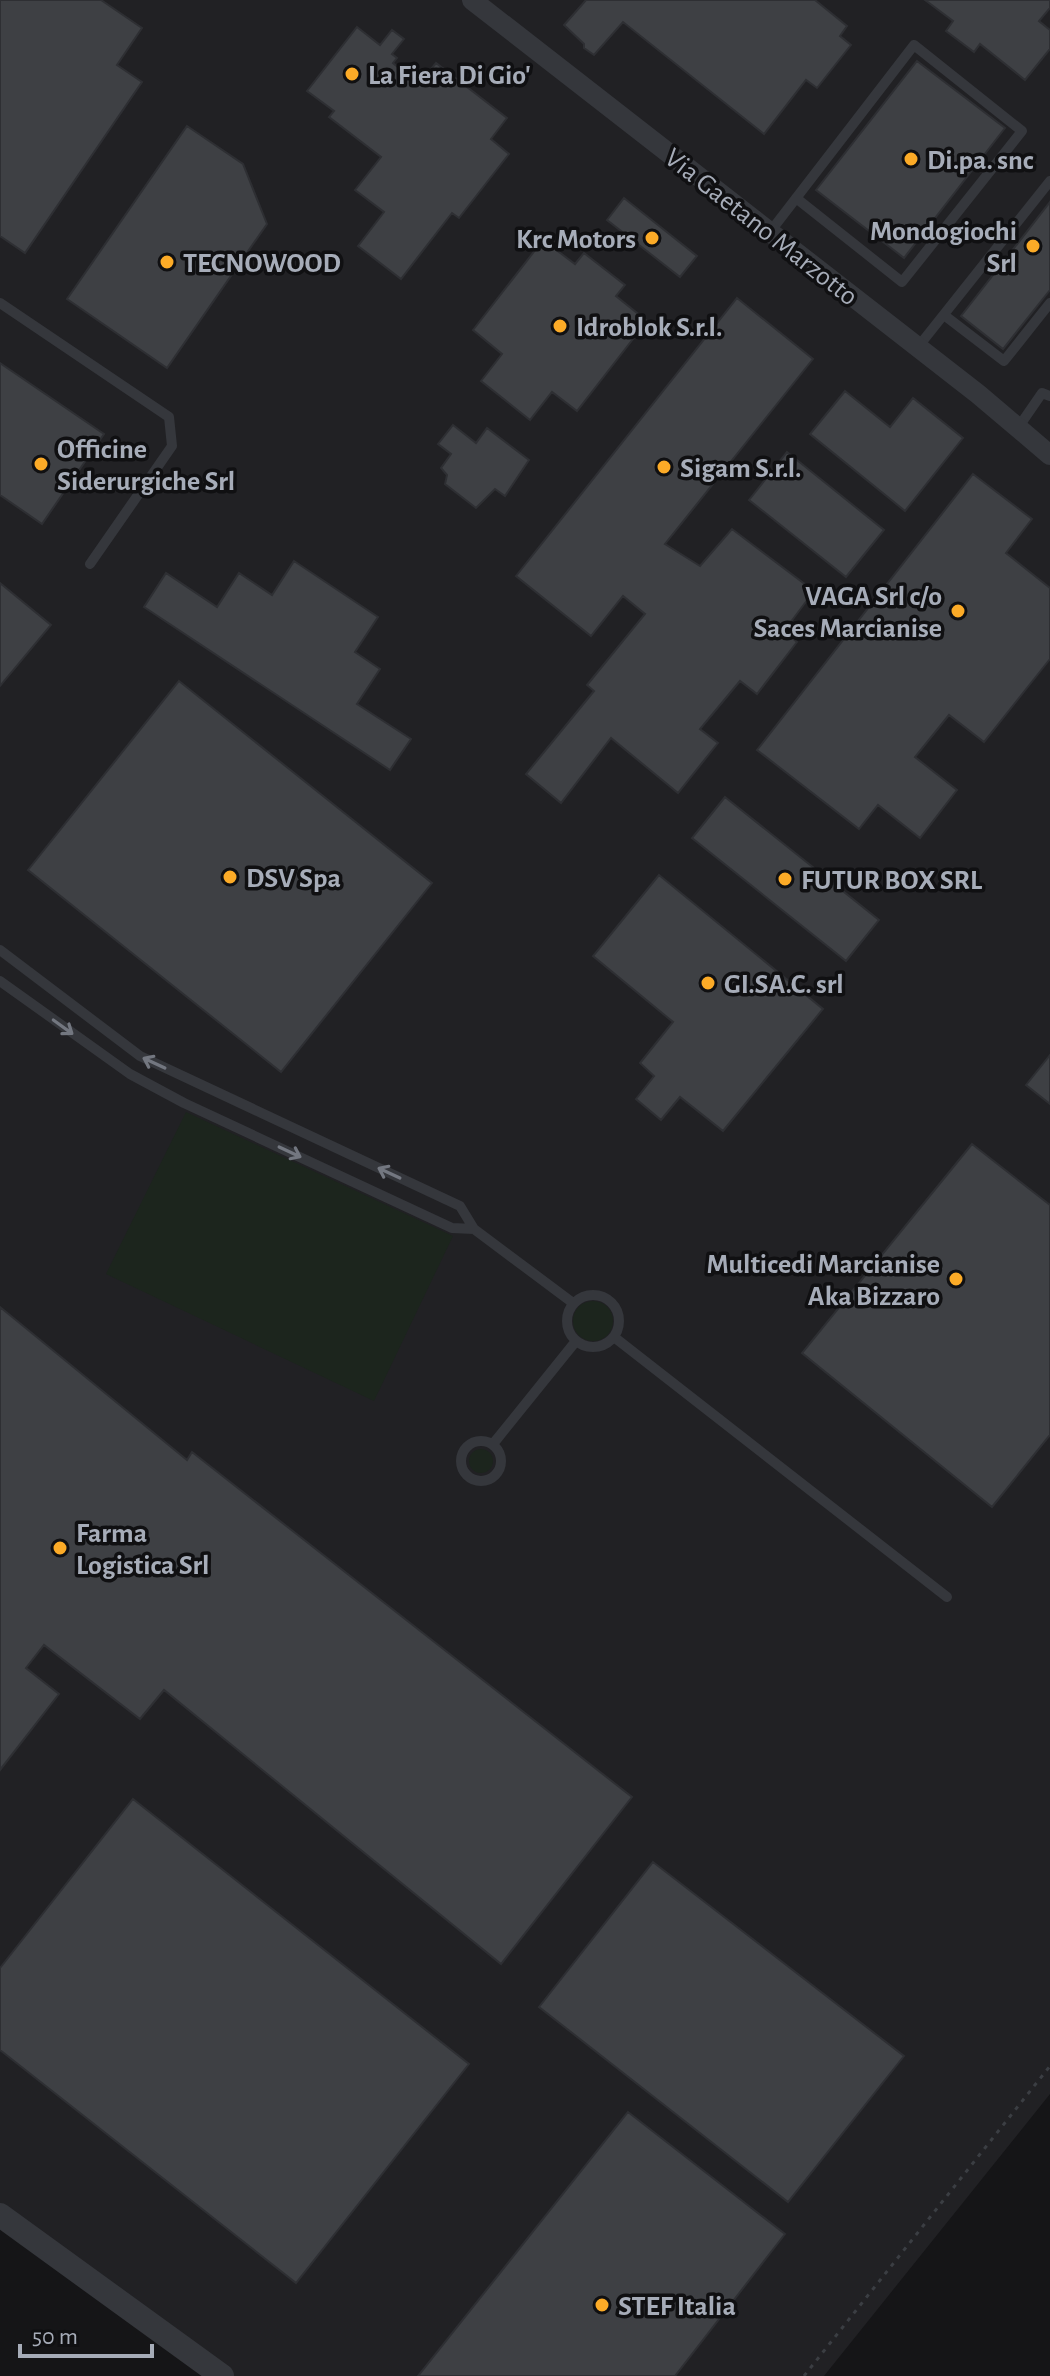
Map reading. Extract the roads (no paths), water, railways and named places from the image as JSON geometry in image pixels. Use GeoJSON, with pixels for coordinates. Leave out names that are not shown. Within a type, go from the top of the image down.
{"type":"FeatureCollection","features":[{"type":"Feature","properties":{"kind":"street","name":"Via Gaetano Marzotto"},"geometry":{"type":"LineString","coordinates":[[472,0],[918,347],[1050,455]]}},
{"type":"Feature","properties":{"kind":"street"},"geometry":{"type":"LineString","coordinates":[[0,2215],[222,2376]]}},
{"type":"Feature","properties":{"kind":"lane"},"geometry":{"type":"LineString","coordinates":[[770,232],[796,198],[914,45],[1022,131],[902,282],[796,198]]}},
{"type":"Feature","properties":{"kind":"lane"},"geometry":{"type":"LineString","coordinates":[[918,347],[1050,181]]}},
{"type":"Feature","properties":{"kind":"lane"},"geometry":{"type":"LineString","coordinates":[[0,303],[169,417],[172,446],[90,564]]}},
{"type":"Feature","properties":{"kind":"lane"},"geometry":{"type":"LineString","coordinates":[[944,315],[1004,361],[1050,303]]}},
{"type":"Feature","properties":{"kind":"lane"},"geometry":{"type":"LineString","coordinates":[[1018,428],[1042,393],[1050,396]]}},
{"type":"Feature","properties":{"kind":"lane"},"geometry":{"type":"LineString","coordinates":[[0,950],[140,1056],[460,1206],[474,1229],[573,1303]]}},
{"type":"Feature","properties":{"kind":"lane"},"geometry":{"type":"LineString","coordinates":[[0,981],[130,1074],[184,1103],[452,1228],[474,1229]]}},
{"type":"Feature","properties":{"kind":"lane"},"geometry":{"type":"LineString","coordinates":[[589,1294],[607,1298],[618,1312],[619,1321],[614,1337],[600,1346],[576,1341],[566,1320],[573,1303],[589,1294]]}},
{"type":"Feature","properties":{"kind":"lane"},"geometry":{"type":"LineString","coordinates":[[614,1337],[947,1597]]}},
{"type":"Feature","properties":{"kind":"lane"},"geometry":{"type":"LineString","coordinates":[[493,1444],[576,1341]]}},
{"type":"Feature","properties":{"kind":"place","name":"La Fiera Di Gio'"},"geometry":{"type":"Point","coordinates":[352,74]}},
{"type":"Feature","properties":{"kind":"place","name":"Di.pa. snc"},"geometry":{"type":"Point","coordinates":[911,159]}},
{"type":"Feature","properties":{"kind":"place","name":"Krc Motors"},"geometry":{"type":"Point","coordinates":[652,238]}},
{"type":"Feature","properties":{"kind":"place","name":"Mondogiochi Srl"},"geometry":{"type":"Point","coordinates":[1033,246]}},
{"type":"Feature","properties":{"kind":"place","name":"TECNOWOOD"},"geometry":{"type":"Point","coordinates":[167,262]}},
{"type":"Feature","properties":{"kind":"place","name":"Idroblok S.r.l."},"geometry":{"type":"Point","coordinates":[560,326]}},
{"type":"Feature","properties":{"kind":"place","name":"Officine Siderurgiche Srl"},"geometry":{"type":"Point","coordinates":[41,464]}},
{"type":"Feature","properties":{"kind":"place","name":"Sigam S.r.l."},"geometry":{"type":"Point","coordinates":[664,467]}},
{"type":"Feature","properties":{"kind":"place","name":"VAGA Srl c/o Saces Marcianise"},"geometry":{"type":"Point","coordinates":[958,611]}},
{"type":"Feature","properties":{"kind":"place","name":"DSV Spa"},"geometry":{"type":"Point","coordinates":[230,877]}},
{"type":"Feature","properties":{"kind":"place","name":"FUTUR BOX SRL"},"geometry":{"type":"Point","coordinates":[785,879]}},
{"type":"Feature","properties":{"kind":"place","name":"GI.SA.C. srl"},"geometry":{"type":"Point","coordinates":[708,983]}},
{"type":"Feature","properties":{"kind":"place","name":"Multicedi Marcianise Aka Bizzaro"},"geometry":{"type":"Point","coordinates":[956,1279]}},
{"type":"Feature","properties":{"kind":"place","name":"Farma Logistica Srl"},"geometry":{"type":"Point","coordinates":[60,1548]}},
{"type":"Feature","properties":{"kind":"place","name":"STEF Italia"},"geometry":{"type":"Point","coordinates":[602,2305]}}]}
